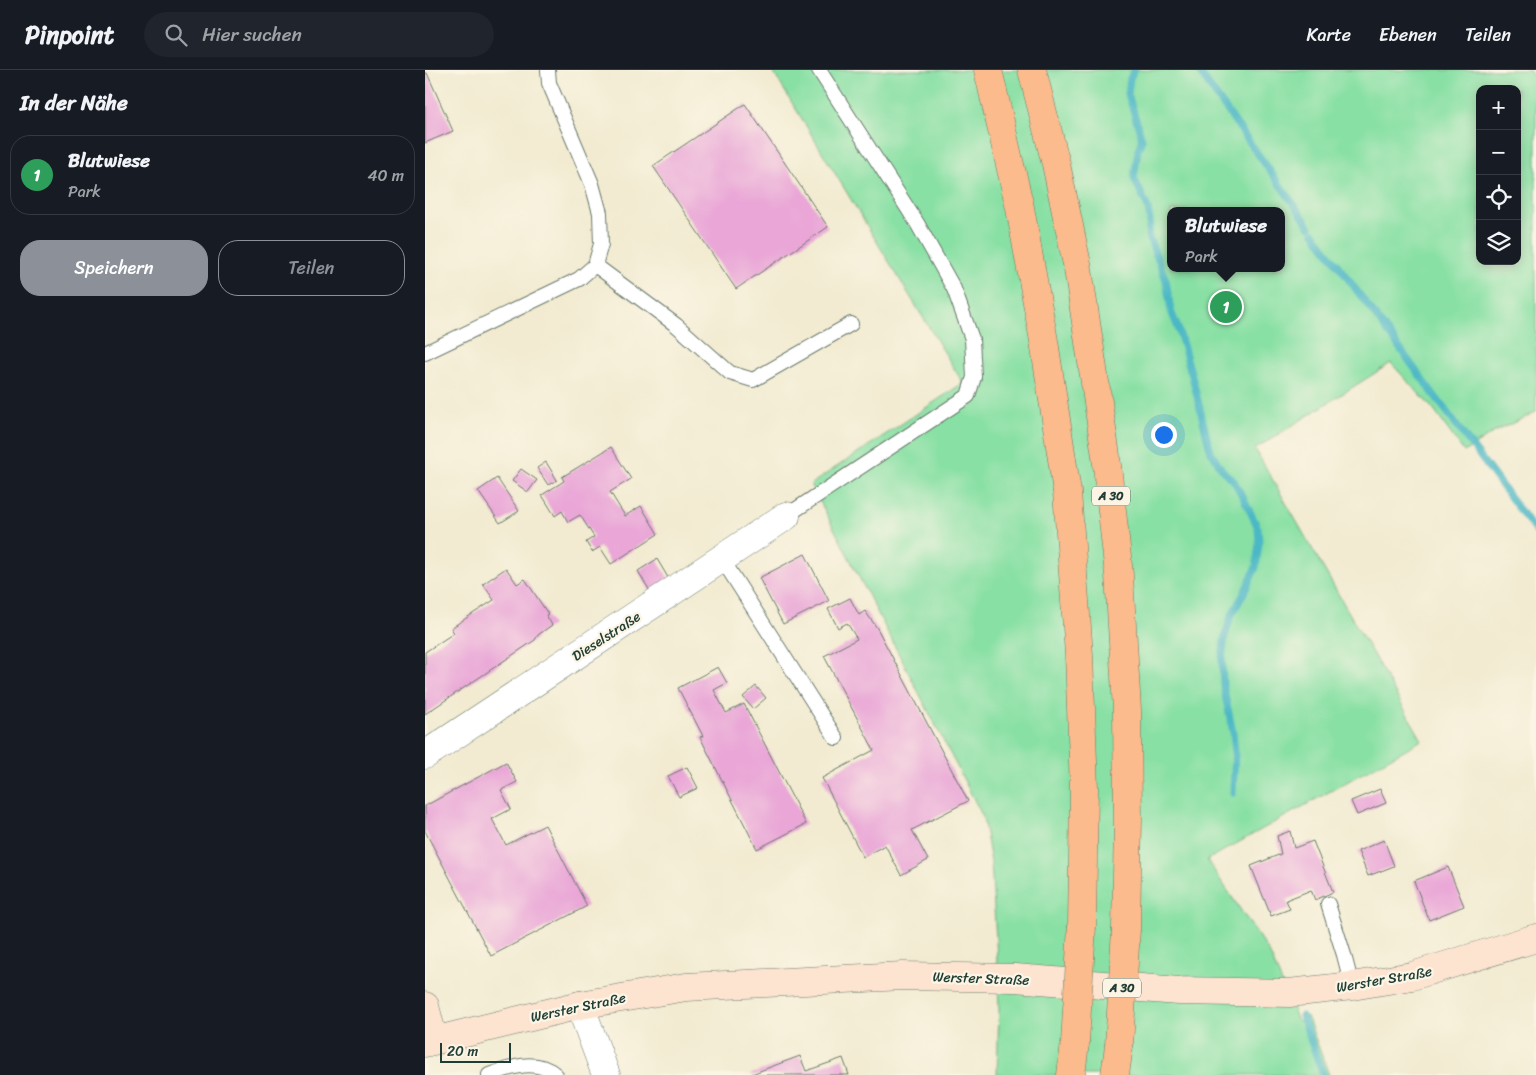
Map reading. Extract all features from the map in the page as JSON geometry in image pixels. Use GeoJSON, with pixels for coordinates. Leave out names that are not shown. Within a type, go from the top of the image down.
{"type":"FeatureCollection","features":[{"type":"Feature","properties":{"kind":"highway"},"geometry":{"type":"LineString","coordinates":[[988,70],[1020,208],[1044,341],[1067,492],[1079,655],[1084,790],[1081,926],[1075,1043],[1071,1075]]}},
{"type":"Feature","properties":{"kind":"highway","name":"A 30"},"geometry":{"type":"LineString","coordinates":[[1032,70],[1056,164],[1078,269],[1107,456],[1119,575],[1127,710],[1128,820],[1126,929],[1119,1046],[1115,1075]]}},
{"type":"Feature","properties":{"kind":"main road","name":"Werster Straße"},"geometry":{"type":"LineString","coordinates":[[429,1042],[580,1005],[686,986],[903,976],[1015,978],[1179,991],[1289,993],[1352,986],[1412,976],[1536,938]]}},
{"type":"Feature","properties":{"kind":"main road"},"geometry":{"type":"LineString","coordinates":[[425,1006],[429,1042]]}},
{"type":"Feature","properties":{"kind":"street","name":"Dieselstraße"},"geometry":{"type":"LineString","coordinates":[[425,755],[786,516]]}},
{"type":"Feature","properties":{"kind":"street"},"geometry":{"type":"LineString","coordinates":[[580,1005],[606,1075]]}},
{"type":"Feature","properties":{"kind":"lane"},"geometry":{"type":"LineString","coordinates":[[425,354],[579,279],[595,265],[601,244],[600,213],[592,184],[549,84],[548,70]]}},
{"type":"Feature","properties":{"kind":"lane"},"geometry":{"type":"LineString","coordinates":[[786,516],[968,396],[974,377],[973,338],[954,289],[917,223],[819,70]]}},
{"type":"Feature","properties":{"kind":"lane"},"geometry":{"type":"LineString","coordinates":[[595,265],[677,325],[730,373],[753,380],[851,324]]}},
{"type":"Feature","properties":{"kind":"lane"},"geometry":{"type":"LineString","coordinates":[[722,559],[837,738]]}},
{"type":"Feature","properties":{"kind":"lane"},"geometry":{"type":"LineString","coordinates":[[1328,904],[1352,986]]}},
{"type":"Feature","properties":{"kind":"lane"},"geometry":{"type":"LineString","coordinates":[[489,1075],[529,1064],[549,1068],[556,1075]]}},
{"type":"Feature","properties":{"kind":"green space"},"geometry":{"type":"Polygon","coordinates":[[[772,70],[1529,70],[1536,81],[1536,412],[1494,432],[1464,452],[1433,409],[1391,363],[1255,449],[1422,740],[1207,860],[1269,952],[1298,1021],[1307,1016],[1329,1075],[997,1075],[999,1009],[996,939],[991,862],[983,817],[811,484],[963,383],[772,70]]]}},
{"type":"Feature","properties":{"kind":"building"},"geometry":{"type":"Polygon","coordinates":[[[425,73],[427,73],[453,131],[425,143],[425,73]]]}},
{"type":"Feature","properties":{"kind":"building"},"geometry":{"type":"Polygon","coordinates":[[[745,104],[828,227],[736,289],[653,166],[745,104]]]}},
{"type":"Feature","properties":{"kind":"building"},"geometry":{"type":"Polygon","coordinates":[[[611,447],[631,479],[610,492],[625,516],[641,506],[658,534],[611,564],[600,547],[592,552],[586,542],[594,537],[580,515],[568,522],[562,511],[555,516],[542,495],[564,481],[562,477],[611,447]]]}},
{"type":"Feature","properties":{"kind":"building"},"geometry":{"type":"Polygon","coordinates":[[[546,462],[557,480],[548,485],[537,468],[546,462]]]}},
{"type":"Feature","properties":{"kind":"building"},"geometry":{"type":"Polygon","coordinates":[[[521,469],[537,480],[528,492],[512,481],[521,469]]]}},
{"type":"Feature","properties":{"kind":"building"},"geometry":{"type":"Polygon","coordinates":[[[497,478],[519,511],[500,523],[478,491],[497,478]]]}},
{"type":"Feature","properties":{"kind":"building"},"geometry":{"type":"Polygon","coordinates":[[[805,554],[829,601],[783,624],[759,578],[805,554]]]}},
{"type":"Feature","properties":{"kind":"building"},"geometry":{"type":"Polygon","coordinates":[[[657,559],[670,581],[651,593],[638,571],[657,559]]]}},
{"type":"Feature","properties":{"kind":"building"},"geometry":{"type":"Polygon","coordinates":[[[506,568],[517,584],[525,579],[548,614],[546,615],[552,625],[538,635],[535,640],[425,714],[425,652],[454,633],[451,628],[494,600],[483,584],[506,568]]]}},
{"type":"Feature","properties":{"kind":"building"},"geometry":{"type":"Polygon","coordinates":[[[850,598],[859,615],[865,611],[877,628],[968,801],[912,830],[928,860],[901,875],[885,845],[863,857],[822,778],[874,750],[824,656],[857,639],[847,623],[838,628],[828,609],[850,598]]]}},
{"type":"Feature","properties":{"kind":"building"},"geometry":{"type":"Polygon","coordinates":[[[718,667],[727,683],[714,690],[726,713],[744,704],[806,824],[757,849],[700,737],[703,736],[678,688],[718,667]]]}},
{"type":"Feature","properties":{"kind":"building"},"geometry":{"type":"Polygon","coordinates":[[[756,686],[766,698],[753,709],[743,697],[756,686]]]}},
{"type":"Feature","properties":{"kind":"building"},"geometry":{"type":"Polygon","coordinates":[[[506,762],[517,782],[501,790],[511,809],[492,819],[506,845],[545,825],[587,906],[491,956],[425,831],[425,806],[506,762]]]}},
{"type":"Feature","properties":{"kind":"building"},"geometry":{"type":"Polygon","coordinates":[[[687,767],[698,788],[679,797],[668,776],[687,767]]]}},
{"type":"Feature","properties":{"kind":"building"},"geometry":{"type":"Polygon","coordinates":[[[1380,789],[1386,803],[1357,815],[1351,801],[1380,789]]]}},
{"type":"Feature","properties":{"kind":"building"},"geometry":{"type":"Polygon","coordinates":[[[1290,831],[1294,848],[1313,841],[1333,892],[1315,900],[1311,890],[1286,900],[1290,909],[1271,916],[1251,866],[1281,854],[1277,836],[1290,831]]]}},
{"type":"Feature","properties":{"kind":"building"},"geometry":{"type":"Polygon","coordinates":[[[1384,840],[1394,866],[1368,876],[1358,851],[1384,840]]]}},
{"type":"Feature","properties":{"kind":"building"},"geometry":{"type":"Polygon","coordinates":[[[1448,867],[1464,906],[1429,920],[1414,881],[1448,867]]]}},
{"type":"Feature","properties":{"kind":"building"},"geometry":{"type":"Polygon","coordinates":[[[800,1056],[806,1071],[843,1058],[849,1075],[749,1075],[800,1056]]]}},
{"type":"Feature","properties":{"kind":"waterway"},"geometry":{"type":"LineString","coordinates":[[1134,70],[1130,78],[1128,94],[1142,139],[1138,150],[1134,178],[1148,208],[1150,221],[1148,235],[1166,280],[1171,311],[1192,376],[1210,450],[1223,471],[1234,481],[1258,528],[1259,543],[1256,567],[1231,616],[1225,636],[1222,659],[1223,686],[1233,732],[1235,752],[1233,793]]}},
{"type":"Feature","properties":{"kind":"waterway"},"geometry":{"type":"LineString","coordinates":[[1198,70],[1310,227]]}},
{"type":"Feature","properties":{"kind":"waterway"},"geometry":{"type":"LineString","coordinates":[[1314,233],[1536,532]]}},
{"type":"Feature","properties":{"kind":"waterway"},"geometry":{"type":"LineString","coordinates":[[1302,1016],[1323,1075]]}},
{"type":"Feature","properties":{"kind":"place","name":"Blutwiese"},"geometry":{"type":"Point","coordinates":[1226,307]}}]}
